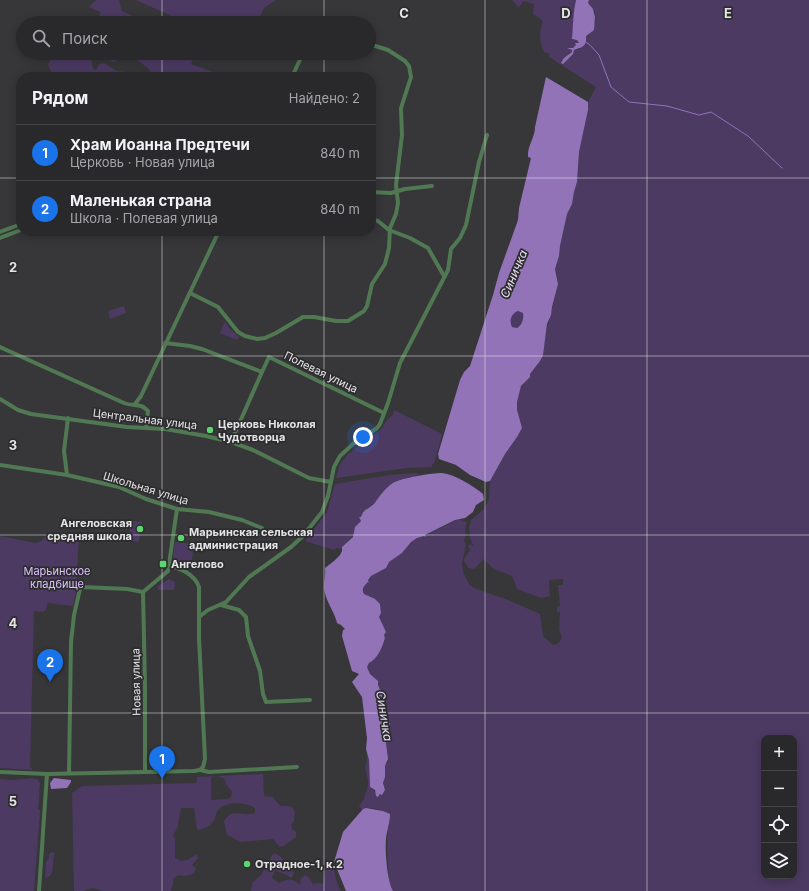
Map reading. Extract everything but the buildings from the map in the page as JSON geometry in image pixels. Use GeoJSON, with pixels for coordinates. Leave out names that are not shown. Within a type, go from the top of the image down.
{"type":"FeatureCollection","features":[{"type":"Feature","properties":{"kind":"street"},"geometry":{"type":"LineString","coordinates":[[190,293],[218,307],[238,332],[251,338],[265,338],[303,318],[314,317],[336,321],[348,321],[361,314],[367,306],[372,284],[385,264],[389,248],[389,230],[398,206],[396,185],[402,135],[401,108],[411,78],[410,70],[405,61],[391,51],[376,46]]}},
{"type":"Feature","properties":{"kind":"street"},"geometry":{"type":"LineString","coordinates":[[294,72],[300,60]]}},
{"type":"Feature","properties":{"kind":"street"},"geometry":{"type":"LineString","coordinates":[[199,617],[208,610],[226,602],[249,577],[291,547],[310,529],[322,512],[328,496],[334,467],[340,456],[353,444],[377,428],[388,404],[400,362],[448,270],[451,249],[460,238],[466,224],[478,162],[487,135]]}},
{"type":"Feature","properties":{"kind":"street"},"geometry":{"type":"LineString","coordinates":[[376,192],[391,193],[432,186]]}},
{"type":"Feature","properties":{"kind":"street"},"geometry":{"type":"LineString","coordinates":[[376,220],[389,230],[410,238],[428,248],[444,276]]}},
{"type":"Feature","properties":{"kind":"street"},"geometry":{"type":"LineString","coordinates":[[0,232],[16,226]]}},
{"type":"Feature","properties":{"kind":"street"},"geometry":{"type":"LineString","coordinates":[[0,238],[16,232]]}},
{"type":"Feature","properties":{"kind":"street"},"geometry":{"type":"LineString","coordinates":[[135,404],[217,236]]}},
{"type":"Feature","properties":{"kind":"street"},"geometry":{"type":"LineString","coordinates":[[165,343],[190,346],[262,372],[231,442]]}},
{"type":"Feature","properties":{"kind":"street"},"geometry":{"type":"LineString","coordinates":[[0,347],[124,403],[135,404],[147,410],[146,428]]}},
{"type":"Feature","properties":{"kind":"street","name":"Полевая улица"},"geometry":{"type":"LineString","coordinates":[[262,372],[269,357],[384,413]]}},
{"type":"Feature","properties":{"kind":"street","name":"Центральная улица"},"geometry":{"type":"LineString","coordinates":[[0,399],[25,412],[127,427],[178,431],[231,442],[253,450],[309,478],[331,482]]}},
{"type":"Feature","properties":{"kind":"street"},"geometry":{"type":"LineString","coordinates":[[66,475],[64,451],[68,418]]}},
{"type":"Feature","properties":{"kind":"street","name":"Школьная улица"},"geometry":{"type":"LineString","coordinates":[[0,465],[66,475],[119,487],[146,499],[177,509],[209,512],[262,528]]}},
{"type":"Feature","properties":{"kind":"street"},"geometry":{"type":"LineString","coordinates":[[69,773],[73,624],[79,591],[82,587],[127,589],[143,592],[168,571],[170,566],[177,509]]}},
{"type":"Feature","properties":{"kind":"street"},"geometry":{"type":"LineString","coordinates":[[170,566],[183,570],[198,583],[205,759],[203,767],[200,770]]}},
{"type":"Feature","properties":{"kind":"street","name":"Новая улица"},"geometry":{"type":"LineString","coordinates":[[143,592],[145,772]]}},
{"type":"Feature","properties":{"kind":"street"},"geometry":{"type":"LineString","coordinates":[[221,605],[239,610],[246,617],[248,636],[260,671],[263,694],[266,702],[310,700]]}},
{"type":"Feature","properties":{"kind":"street"},"geometry":{"type":"LineString","coordinates":[[0,772],[47,774],[200,770],[208,772],[297,766]]}},
{"type":"Feature","properties":{"kind":"street"},"geometry":{"type":"LineString","coordinates":[[39,891],[47,774]]}},
{"type":"Feature","properties":{"kind":"green space"},"geometry":{"type":"Polygon","coordinates":[[[96,0],[119,0],[122,11],[133,16],[99,16],[100,12],[89,7],[96,0]]]}},
{"type":"Feature","properties":{"kind":"green space"},"geometry":{"type":"Polygon","coordinates":[[[136,0],[276,0],[264,8],[260,16],[171,16],[136,0]]]}},
{"type":"Feature","properties":{"kind":"green space"},"geometry":{"type":"Polygon","coordinates":[[[512,0],[576,0],[573,22],[573,39],[577,40],[579,43],[575,43],[577,45],[569,50],[572,50],[572,52],[567,55],[563,64],[573,54],[574,50],[580,49],[586,40],[586,36],[594,25],[595,14],[588,3],[589,0],[809,0],[809,891],[393,891],[389,879],[387,854],[387,836],[390,817],[381,810],[369,808],[362,810],[359,806],[364,799],[368,785],[365,768],[367,753],[369,760],[370,787],[379,795],[385,792],[383,783],[385,777],[385,766],[388,762],[385,735],[390,724],[382,706],[382,695],[378,681],[370,674],[367,667],[381,650],[386,632],[379,617],[381,613],[380,604],[364,594],[364,584],[369,582],[368,581],[371,576],[386,568],[389,562],[402,553],[411,542],[458,519],[467,522],[464,541],[466,545],[462,564],[463,572],[469,584],[474,588],[508,600],[540,614],[543,636],[553,645],[557,644],[562,637],[559,630],[560,612],[557,612],[557,607],[560,606],[558,585],[563,585],[563,579],[549,580],[550,596],[541,598],[517,589],[512,576],[494,569],[483,559],[474,569],[468,568],[464,561],[470,550],[468,546],[471,544],[474,547],[470,538],[469,528],[471,520],[483,510],[489,500],[490,481],[505,454],[517,437],[517,402],[520,389],[538,364],[557,288],[558,280],[555,269],[567,214],[572,203],[577,182],[579,152],[588,110],[588,102],[596,87],[549,57],[549,54],[544,52],[540,37],[543,21],[533,14],[534,4],[523,1],[519,8],[512,0]]]}},
{"type":"Feature","properties":{"kind":"green space"},"geometry":{"type":"Polygon","coordinates":[[[50,60],[91,60],[94,70],[97,69],[99,64],[104,63],[117,71],[126,72],[51,72],[48,64],[50,60]]]}},
{"type":"Feature","properties":{"kind":"green space"},"geometry":{"type":"Polygon","coordinates":[[[137,60],[193,60],[191,64],[213,72],[150,72],[149,69],[137,60]]]}},
{"type":"Feature","properties":{"kind":"green space"},"geometry":{"type":"Polygon","coordinates":[[[124,306],[126,313],[110,319],[108,311],[124,306]]]}},
{"type":"Feature","properties":{"kind":"green space"},"geometry":{"type":"Polygon","coordinates":[[[518,311],[523,313],[522,322],[517,328],[512,327],[511,317],[518,311]]]}},
{"type":"Feature","properties":{"kind":"green space"},"geometry":{"type":"Polygon","coordinates":[[[225,321],[229,328],[239,337],[237,340],[220,333],[225,321]]]}},
{"type":"Feature","properties":{"kind":"green space"},"geometry":{"type":"Polygon","coordinates":[[[394,410],[442,434],[435,461],[431,467],[407,468],[336,478],[340,464],[348,454],[380,430],[393,415],[394,410]]]}},
{"type":"Feature","properties":{"kind":"green space"},"geometry":{"type":"Polygon","coordinates":[[[416,473],[421,476],[395,483],[384,491],[374,504],[362,514],[361,517],[359,517],[361,521],[355,529],[354,535],[342,547],[342,549],[336,548],[334,550],[305,541],[327,512],[335,484],[389,475],[416,473]]]}},
{"type":"Feature","properties":{"kind":"green space"},"geometry":{"type":"Polygon","coordinates":[[[131,521],[142,522],[139,542],[128,540],[131,521]]]}},
{"type":"Feature","properties":{"kind":"green space","name":"Марьинское кладбище"},"geometry":{"type":"Polygon","coordinates":[[[49,532],[79,537],[76,592],[73,606],[47,603],[46,610],[43,612],[34,611],[30,767],[33,770],[0,768],[0,536],[36,543],[42,541],[49,532]]]}},
{"type":"Feature","properties":{"kind":"green space"},"geometry":{"type":"Polygon","coordinates":[[[175,542],[194,544],[191,567],[172,564],[175,542]]]}},
{"type":"Feature","properties":{"kind":"green space"},"geometry":{"type":"Polygon","coordinates":[[[169,579],[175,582],[174,590],[158,590],[158,586],[169,579]]]}},
{"type":"Feature","properties":{"kind":"green space"},"geometry":{"type":"Polygon","coordinates":[[[263,774],[264,796],[273,797],[281,806],[292,807],[295,811],[294,821],[291,825],[292,829],[296,832],[296,837],[284,846],[280,847],[273,839],[241,842],[227,835],[224,821],[227,817],[235,813],[255,813],[255,808],[247,804],[237,803],[222,806],[217,811],[214,821],[210,825],[197,830],[194,808],[181,808],[178,827],[173,835],[175,839],[175,858],[186,860],[196,854],[198,858],[192,865],[196,868],[194,873],[174,878],[171,891],[103,891],[93,888],[84,891],[74,891],[72,793],[82,786],[196,783],[197,777],[218,776],[263,774]],[[218,776],[211,777],[211,800],[228,799],[231,797],[232,792],[226,784],[225,779],[218,776]]]}},
{"type":"Feature","properties":{"kind":"green space"},"geometry":{"type":"Polygon","coordinates":[[[32,778],[37,779],[40,783],[38,810],[40,810],[40,813],[34,891],[0,891],[0,779],[14,780],[32,778]]]}},
{"type":"Feature","properties":{"kind":"green space"},"geometry":{"type":"Polygon","coordinates":[[[52,852],[55,853],[52,871],[50,876],[45,878],[46,862],[49,859],[49,854],[52,852]]]}},
{"type":"Feature","properties":{"kind":"green space"},"geometry":{"type":"Polygon","coordinates":[[[275,853],[281,857],[294,873],[292,878],[275,870],[272,878],[279,883],[285,880],[290,880],[300,885],[301,878],[305,875],[309,877],[313,884],[323,884],[326,867],[328,863],[332,863],[341,891],[251,891],[252,883],[261,875],[272,855],[275,853]]]}},
{"type":"Feature","properties":{"kind":"water"},"geometry":{"type":"Polygon","coordinates":[[[576,0],[589,0],[588,3],[593,9],[595,17],[594,30],[586,36],[585,44],[574,50],[573,54],[563,64],[561,63],[564,58],[572,52],[572,50],[567,48],[573,48],[576,45],[575,43],[579,43],[577,40],[572,39],[576,0]]]}},
{"type":"Feature","properties":{"kind":"water","name":"Синичка"},"geometry":{"type":"Polygon","coordinates":[[[546,77],[588,102],[588,110],[579,152],[577,182],[572,204],[567,214],[555,269],[558,284],[551,315],[547,324],[543,355],[530,374],[530,377],[521,386],[517,402],[517,410],[522,428],[490,481],[486,482],[470,475],[456,465],[439,459],[438,454],[460,380],[464,372],[470,366],[499,273],[518,220],[519,208],[531,158],[528,157],[528,153],[546,77]],[[518,311],[512,316],[512,327],[517,328],[521,324],[523,320],[523,313],[518,311]]]}},
{"type":"Feature","properties":{"kind":"water","name":"Синичка"},"geometry":{"type":"Polygon","coordinates":[[[442,473],[458,478],[469,484],[483,494],[484,500],[476,505],[473,512],[465,518],[455,520],[425,535],[426,537],[424,536],[417,538],[411,542],[402,553],[389,562],[386,568],[371,576],[368,580],[369,583],[368,582],[363,589],[364,594],[375,599],[380,604],[381,613],[379,617],[386,632],[384,635],[384,642],[379,652],[367,667],[370,674],[378,681],[382,695],[382,706],[390,724],[385,735],[388,759],[385,766],[385,777],[383,783],[385,790],[382,795],[380,794],[378,797],[376,796],[375,790],[370,787],[369,760],[366,749],[367,738],[362,697],[352,682],[359,674],[352,671],[342,636],[343,630],[345,629],[337,623],[326,597],[324,590],[325,568],[340,555],[342,547],[353,537],[355,527],[361,521],[359,517],[361,517],[365,511],[374,504],[390,485],[397,481],[409,478],[442,473]]]}},
{"type":"Feature","properties":{"kind":"water"},"geometry":{"type":"Polygon","coordinates":[[[54,778],[71,780],[71,782],[67,788],[51,789],[50,783],[54,778]]]}},
{"type":"Feature","properties":{"kind":"water"},"geometry":{"type":"Polygon","coordinates":[[[366,808],[383,811],[390,814],[386,839],[386,851],[388,873],[393,891],[346,891],[337,869],[336,865],[338,863],[337,861],[334,862],[343,832],[363,809],[366,808]]]}},
{"type":"Feature","properties":{"kind":"waterway"},"geometry":{"type":"LineString","coordinates":[[585,42],[589,44],[599,55],[611,87],[629,102],[667,106],[699,115],[711,112],[748,136],[782,168]]}},
{"type":"Feature","properties":{"kind":"place","name":"Церковь Николая Чудотворца"},"geometry":{"type":"Point","coordinates":[210,430]}},
{"type":"Feature","properties":{"kind":"place","name":"Ангеловская средняя школа"},"geometry":{"type":"Point","coordinates":[140,529]}},
{"type":"Feature","properties":{"kind":"place","name":"Марьинская сельская администрация"},"geometry":{"type":"Point","coordinates":[181,538]}},
{"type":"Feature","properties":{"kind":"place","name":"Ангелово"},"geometry":{"type":"Point","coordinates":[163,564]}},
{"type":"Feature","properties":{"kind":"place","name":"Маленькая страна"},"geometry":{"type":"Point","coordinates":[50,682]}},
{"type":"Feature","properties":{"kind":"place","name":"Храм Иоанна Предтечи"},"geometry":{"type":"Point","coordinates":[162,779]}},
{"type":"Feature","properties":{"kind":"place","name":"Отрадное-1, к.2"},"geometry":{"type":"Point","coordinates":[247,864]}}]}
